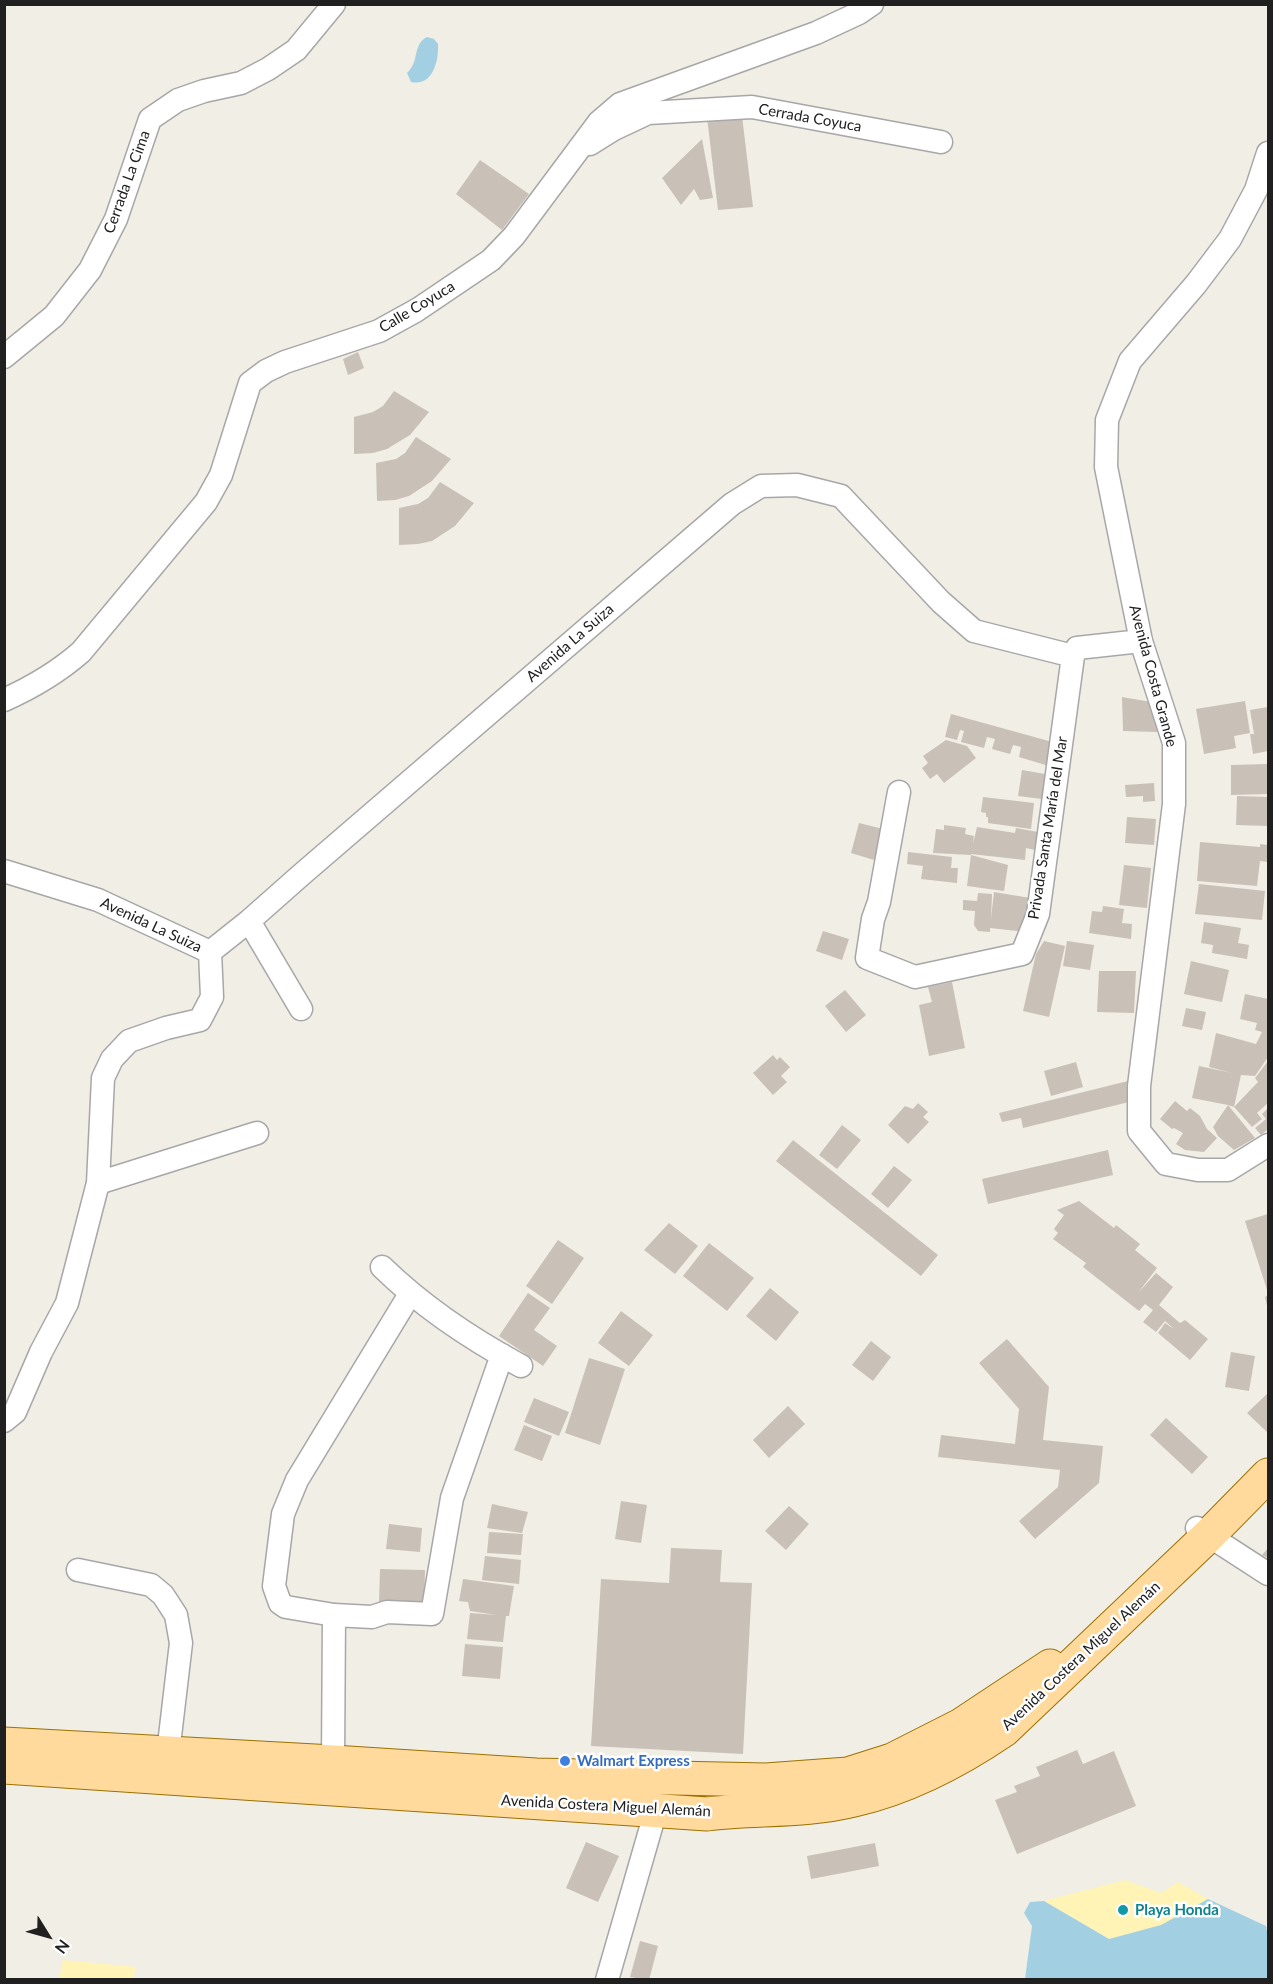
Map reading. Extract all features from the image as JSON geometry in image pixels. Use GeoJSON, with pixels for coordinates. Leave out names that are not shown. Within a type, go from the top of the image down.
{"type":"FeatureCollection","features":[{"type":"Feature","properties":{"kind":"main road","name":"Avenida Costera Miguel Alemán"},"geometry":{"type":"LineString","coordinates":[[4,1767],[707,1814],[808,1807],[855,1800],[919,1778],[983,1745],[1004,1730],[1202,1532],[1269,1455]]}},
{"type":"Feature","properties":{"kind":"main road","name":"Avenida Costera Miguel Alemán"},"geometry":{"type":"LineString","coordinates":[[4,1744],[536,1775],[766,1780],[848,1774],[892,1760],[961,1725],[1073,1651],[1202,1532],[1269,1475]]}},
{"type":"Feature","properties":{"kind":"street","name":"Cerrada La Cima"},"geometry":{"type":"LineString","coordinates":[[4,357],[54,316],[90,270],[116,219],[150,119],[178,100],[204,91],[241,83],[268,69],[296,50],[334,4]]}},
{"type":"Feature","properties":{"kind":"street","name":"Calle Coyuca"},"geometry":{"type":"LineString","coordinates":[[4,700],[37,685],[61,670],[81,652],[206,502],[221,475],[250,383],[266,371],[285,362],[379,331],[417,310],[491,260],[514,236],[599,122],[620,104],[816,33],[860,13],[872,4]]}},
{"type":"Feature","properties":{"kind":"street","name":"Cerrada Coyuca"},"geometry":{"type":"LineString","coordinates":[[578,151],[614,129],[648,113],[752,107],[941,142]]}},
{"type":"Feature","properties":{"kind":"street","name":"Avenida Costa Grande"},"geometry":{"type":"LineString","coordinates":[[1269,153],[1256,190],[1230,239],[1196,284],[1130,361],[1107,420],[1106,467],[1141,641],[1174,743],[1174,804],[1138,1086],[1139,1131],[1166,1164],[1198,1170],[1228,1170],[1269,1145]]}},
{"type":"Feature","properties":{"kind":"street","name":"Avenida La Suiza"},"geometry":{"type":"LineString","coordinates":[[4,872],[98,900],[210,952],[249,921],[732,504],[761,486],[797,485],[840,496],[941,602],[974,631],[1073,656]]}},
{"type":"Feature","properties":{"kind":"street"},"geometry":{"type":"LineString","coordinates":[[1073,656],[1077,648],[1141,641]]}},
{"type":"Feature","properties":{"kind":"street","name":"Privada Santa María del Mar"},"geometry":{"type":"LineString","coordinates":[[899,792],[867,958],[915,977],[1022,954],[1038,914],[1073,656]]}},
{"type":"Feature","properties":{"kind":"street"},"geometry":{"type":"LineString","coordinates":[[249,921],[301,1010]]}},
{"type":"Feature","properties":{"kind":"street"},"geometry":{"type":"LineString","coordinates":[[4,1421],[15,1412],[41,1352],[67,1303],[98,1183],[103,1078],[112,1059],[129,1041],[166,1028],[200,1020],[212,997],[210,952]]}},
{"type":"Feature","properties":{"kind":"street"},"geometry":{"type":"LineString","coordinates":[[98,1183],[257,1133]]}},
{"type":"Feature","properties":{"kind":"street"},"geometry":{"type":"LineString","coordinates":[[382,1267],[410,1294],[511,1361],[452,1498],[432,1614],[387,1612],[372,1617],[334,1615],[286,1607],[280,1603],[273,1586],[283,1514],[297,1480],[410,1294]]}},
{"type":"Feature","properties":{"kind":"street"},"geometry":{"type":"LineString","coordinates":[[1202,1532],[1269,1574]]}},
{"type":"Feature","properties":{"kind":"street"},"geometry":{"type":"LineString","coordinates":[[78,1570],[151,1585],[163,1595],[176,1615],[182,1643],[168,1753]]}},
{"type":"Feature","properties":{"kind":"street"},"geometry":{"type":"LineString","coordinates":[[333,1762],[334,1615]]}},
{"type":"Feature","properties":{"kind":"street"},"geometry":{"type":"LineString","coordinates":[[607,1980],[657,1810]]}},
{"type":"Feature","properties":{"kind":"sand","name":"Playa Honda"},"geometry":{"type":"Polygon","coordinates":[[[1125,1880],[1161,1893],[1178,1882],[1208,1899],[1161,1925],[1109,1939],[1044,1901],[1125,1880]]]}},
{"type":"Feature","properties":{"kind":"sand"},"geometry":{"type":"Polygon","coordinates":[[[63,1960],[136,1967],[133,1979],[59,1979],[63,1960]]]}},
{"type":"Feature","properties":{"kind":"water"},"geometry":{"type":"Polygon","coordinates":[[[427,37],[434,39],[438,44],[436,64],[425,80],[411,82],[407,73],[414,63],[419,44],[427,37]]]}},
{"type":"Feature","properties":{"kind":"water"},"geometry":{"type":"Polygon","coordinates":[[[1208,1899],[1266,1926],[1268,1979],[1025,1979],[1032,1926],[1024,1913],[1030,1902],[1044,1901],[1109,1939],[1161,1925],[1208,1899]]]}},
{"type":"Feature","properties":{"kind":"building"},"geometry":{"type":"Polygon","coordinates":[[[742,116],[753,207],[718,210],[707,117],[742,116]]]}},
{"type":"Feature","properties":{"kind":"building"},"geometry":{"type":"Polygon","coordinates":[[[702,139],[713,198],[700,200],[694,189],[681,205],[662,178],[702,139]]]}},
{"type":"Feature","properties":{"kind":"building"},"geometry":{"type":"Polygon","coordinates":[[[480,160],[529,194],[502,230],[456,194],[480,160]]]}},
{"type":"Feature","properties":{"kind":"building"},"geometry":{"type":"Polygon","coordinates":[[[358,352],[364,368],[348,375],[343,359],[358,352]]]}},
{"type":"Feature","properties":{"kind":"building"},"geometry":{"type":"Polygon","coordinates":[[[394,391],[429,412],[410,435],[387,449],[373,453],[354,454],[354,417],[373,412],[383,406],[394,391]]]}},
{"type":"Feature","properties":{"kind":"building"},"geometry":{"type":"Polygon","coordinates":[[[416,437],[451,459],[432,481],[409,496],[377,501],[376,463],[396,459],[405,453],[416,437]]]}},
{"type":"Feature","properties":{"kind":"building"},"geometry":{"type":"Polygon","coordinates":[[[440,482],[474,503],[455,526],[432,541],[399,545],[399,508],[418,504],[428,498],[440,482]]]}},
{"type":"Feature","properties":{"kind":"building"},"geometry":{"type":"Polygon","coordinates":[[[1122,697],[1157,703],[1157,732],[1123,731],[1122,697]]]}},
{"type":"Feature","properties":{"kind":"building"},"geometry":{"type":"Polygon","coordinates":[[[1245,701],[1250,733],[1234,736],[1236,748],[1204,754],[1196,709],[1245,701]]]}},
{"type":"Feature","properties":{"kind":"building"},"geometry":{"type":"Polygon","coordinates":[[[1268,707],[1268,751],[1253,754],[1250,734],[1254,734],[1250,710],[1268,707]]]}},
{"type":"Feature","properties":{"kind":"building"},"geometry":{"type":"Polygon","coordinates":[[[951,714],[1056,743],[1049,766],[1019,757],[1021,747],[1013,745],[1010,754],[992,749],[995,739],[987,737],[984,748],[961,742],[964,731],[960,730],[957,740],[945,737],[951,714]]]}},
{"type":"Feature","properties":{"kind":"building"},"geometry":{"type":"Polygon","coordinates":[[[946,740],[967,746],[976,758],[944,783],[937,774],[930,779],[922,768],[928,763],[923,756],[946,740]]]}},
{"type":"Feature","properties":{"kind":"building"},"geometry":{"type":"Polygon","coordinates":[[[1268,764],[1268,794],[1231,795],[1231,765],[1268,764]]]}},
{"type":"Feature","properties":{"kind":"building"},"geometry":{"type":"Polygon","coordinates":[[[1022,770],[1045,774],[1042,799],[1018,796],[1022,770]]]}},
{"type":"Feature","properties":{"kind":"building"},"geometry":{"type":"Polygon","coordinates":[[[1154,783],[1155,801],[1143,802],[1143,796],[1126,797],[1125,785],[1154,783]]]}},
{"type":"Feature","properties":{"kind":"building"},"geometry":{"type":"Polygon","coordinates":[[[1237,796],[1268,797],[1268,826],[1236,825],[1237,796]]]}},
{"type":"Feature","properties":{"kind":"building"},"geometry":{"type":"Polygon","coordinates":[[[983,797],[1034,803],[1031,829],[988,823],[986,813],[981,812],[983,797]]]}},
{"type":"Feature","properties":{"kind":"building"},"geometry":{"type":"Polygon","coordinates":[[[1127,817],[1156,819],[1154,845],[1125,843],[1127,817]]]}},
{"type":"Feature","properties":{"kind":"building"},"geometry":{"type":"Polygon","coordinates":[[[859,823],[883,829],[874,860],[851,853],[859,823]]]}},
{"type":"Feature","properties":{"kind":"building"},"geometry":{"type":"Polygon","coordinates":[[[944,825],[966,828],[965,834],[974,836],[973,844],[977,827],[1015,833],[1016,828],[1038,832],[1035,850],[1026,848],[1025,860],[971,854],[933,853],[936,829],[944,830],[944,825]]]}},
{"type":"Feature","properties":{"kind":"building"},"geometry":{"type":"Polygon","coordinates":[[[1200,842],[1260,847],[1260,844],[1268,845],[1268,862],[1260,861],[1257,886],[1197,881],[1200,842]]]}},
{"type":"Feature","properties":{"kind":"building"},"geometry":{"type":"Polygon","coordinates":[[[908,852],[952,857],[951,868],[958,868],[957,883],[921,879],[923,866],[907,864],[908,852]]]}},
{"type":"Feature","properties":{"kind":"building"},"geometry":{"type":"Polygon","coordinates":[[[971,855],[1008,865],[1004,891],[967,886],[971,855]]]}},
{"type":"Feature","properties":{"kind":"building"},"geometry":{"type":"Polygon","coordinates":[[[1124,865],[1151,868],[1147,908],[1119,905],[1124,865]]]}},
{"type":"Feature","properties":{"kind":"building"},"geometry":{"type":"Polygon","coordinates":[[[1199,884],[1265,891],[1262,920],[1195,914],[1199,884]]]}},
{"type":"Feature","properties":{"kind":"building"},"geometry":{"type":"Polygon","coordinates":[[[994,892],[1030,898],[1026,932],[990,928],[990,932],[978,931],[974,925],[975,911],[963,910],[963,900],[977,901],[978,893],[992,894],[991,919],[994,892]]]}},
{"type":"Feature","properties":{"kind":"building"},"geometry":{"type":"Polygon","coordinates":[[[1103,906],[1124,909],[1122,923],[1132,924],[1131,939],[1089,933],[1092,911],[1102,912],[1103,906]]]}},
{"type":"Feature","properties":{"kind":"building"},"geometry":{"type":"Polygon","coordinates":[[[1204,922],[1241,928],[1238,943],[1249,945],[1247,959],[1212,953],[1213,945],[1201,943],[1204,922]]]}},
{"type":"Feature","properties":{"kind":"building"},"geometry":{"type":"Polygon","coordinates":[[[823,931],[849,939],[842,960],[816,951],[823,931]]]}},
{"type":"Feature","properties":{"kind":"building"},"geometry":{"type":"Polygon","coordinates":[[[1044,941],[1065,946],[1049,1017],[1023,1011],[1036,954],[1044,941]]]}},
{"type":"Feature","properties":{"kind":"building"},"geometry":{"type":"Polygon","coordinates":[[[1067,941],[1094,945],[1090,970],[1063,966],[1067,941]]]}},
{"type":"Feature","properties":{"kind":"building"},"geometry":{"type":"Polygon","coordinates":[[[1191,961],[1229,970],[1222,1002],[1184,994],[1191,961]]]}},
{"type":"Feature","properties":{"kind":"building"},"geometry":{"type":"Polygon","coordinates":[[[1099,971],[1136,971],[1134,1013],[1097,1012],[1099,971]]]}},
{"type":"Feature","properties":{"kind":"building"},"geometry":{"type":"Polygon","coordinates":[[[952,982],[965,1048],[929,1056],[919,1005],[932,1002],[928,987],[952,982]]]}},
{"type":"Feature","properties":{"kind":"building"},"geometry":{"type":"Polygon","coordinates":[[[845,990],[866,1015],[846,1032],[825,1006],[845,990]]]}},
{"type":"Feature","properties":{"kind":"building"},"geometry":{"type":"Polygon","coordinates":[[[1245,994],[1268,999],[1268,1057],[1255,1076],[1241,1075],[1234,1107],[1192,1098],[1199,1066],[1232,1073],[1209,1067],[1216,1033],[1256,1044],[1262,1032],[1255,1030],[1257,1023],[1240,1019],[1245,994]]]}},
{"type":"Feature","properties":{"kind":"building"},"geometry":{"type":"Polygon","coordinates":[[[1186,1008],[1206,1012],[1202,1030],[1182,1026],[1186,1008]]]}},
{"type":"Feature","properties":{"kind":"building"},"geometry":{"type":"Polygon","coordinates":[[[773,1055],[777,1060],[780,1057],[790,1067],[781,1076],[787,1082],[773,1095],[753,1073],[773,1055]]]}},
{"type":"Feature","properties":{"kind":"building"},"geometry":{"type":"Polygon","coordinates":[[[1268,1061],[1268,1103],[1257,1113],[1262,1119],[1252,1127],[1234,1107],[1258,1082],[1255,1078],[1268,1061]]]}},
{"type":"Feature","properties":{"kind":"building"},"geometry":{"type":"Polygon","coordinates":[[[1076,1062],[1083,1087],[1051,1096],[1044,1071],[1076,1062]]]}},
{"type":"Feature","properties":{"kind":"building"},"geometry":{"type":"Polygon","coordinates":[[[1128,1081],[1133,1101],[1023,1128],[1021,1118],[1002,1122],[999,1113],[1128,1081]]]}},
{"type":"Feature","properties":{"kind":"building"},"geometry":{"type":"Polygon","coordinates":[[[1175,1101],[1187,1111],[1190,1108],[1200,1116],[1207,1129],[1217,1138],[1204,1152],[1185,1150],[1176,1144],[1183,1133],[1172,1129],[1160,1119],[1175,1101]]]}},
{"type":"Feature","properties":{"kind":"building"},"geometry":{"type":"Polygon","coordinates":[[[918,1103],[928,1112],[923,1117],[929,1122],[908,1144],[888,1125],[905,1106],[913,1109],[918,1103]]]}},
{"type":"Feature","properties":{"kind":"building"},"geometry":{"type":"Polygon","coordinates":[[[1228,1105],[1255,1138],[1234,1150],[1218,1136],[1213,1127],[1228,1105]]]}},
{"type":"Feature","properties":{"kind":"building"},"geometry":{"type":"Polygon","coordinates":[[[1268,1108],[1268,1129],[1261,1135],[1255,1128],[1266,1119],[1262,1114],[1268,1108]]]}},
{"type":"Feature","properties":{"kind":"building"},"geometry":{"type":"Polygon","coordinates":[[[842,1125],[861,1140],[837,1169],[819,1155],[842,1125]]]}},
{"type":"Feature","properties":{"kind":"building"},"geometry":{"type":"Polygon","coordinates":[[[793,1140],[938,1255],[921,1276],[776,1161],[793,1140]]]}},
{"type":"Feature","properties":{"kind":"building"},"geometry":{"type":"Polygon","coordinates":[[[1108,1150],[1113,1175],[988,1204],[982,1179],[1108,1150]]]}},
{"type":"Feature","properties":{"kind":"building"},"geometry":{"type":"Polygon","coordinates":[[[894,1166],[912,1180],[888,1208],[871,1194],[894,1166]]]}},
{"type":"Feature","properties":{"kind":"building"},"geometry":{"type":"Polygon","coordinates":[[[1079,1201],[1114,1228],[1116,1225],[1140,1244],[1135,1250],[1157,1268],[1138,1293],[1156,1273],[1173,1287],[1159,1305],[1180,1323],[1185,1320],[1208,1339],[1190,1360],[1158,1333],[1165,1323],[1174,1329],[1165,1321],[1156,1332],[1143,1322],[1153,1310],[1145,1304],[1139,1311],[1083,1267],[1086,1263],[1053,1239],[1058,1233],[1054,1229],[1064,1215],[1057,1210],[1079,1201]]]}},
{"type":"Feature","properties":{"kind":"building"},"geometry":{"type":"Polygon","coordinates":[[[1268,1214],[1268,1293],[1245,1221],[1268,1214]]]}},
{"type":"Feature","properties":{"kind":"building"},"geometry":{"type":"Polygon","coordinates":[[[669,1223],[698,1246],[675,1274],[644,1250],[669,1223]]]}},
{"type":"Feature","properties":{"kind":"building"},"geometry":{"type":"Polygon","coordinates":[[[558,1240],[584,1258],[552,1304],[526,1286],[558,1240]]]}},
{"type":"Feature","properties":{"kind":"building"},"geometry":{"type":"Polygon","coordinates":[[[709,1243],[754,1278],[727,1311],[683,1276],[709,1243]]]}},
{"type":"Feature","properties":{"kind":"building"},"geometry":{"type":"Polygon","coordinates":[[[770,1288],[799,1312],[776,1341],[746,1316],[770,1288]]]}},
{"type":"Feature","properties":{"kind":"building"},"geometry":{"type":"Polygon","coordinates":[[[528,1293],[550,1308],[534,1330],[557,1346],[543,1366],[499,1336],[528,1293]]]}},
{"type":"Feature","properties":{"kind":"building"},"geometry":{"type":"Polygon","coordinates":[[[621,1311],[653,1335],[629,1366],[598,1343],[621,1311]]]}},
{"type":"Feature","properties":{"kind":"building"},"geometry":{"type":"Polygon","coordinates":[[[1007,1339],[1049,1387],[1043,1440],[1103,1446],[1099,1483],[1035,1539],[1019,1521],[1058,1487],[1060,1470],[938,1457],[941,1435],[1015,1444],[1019,1409],[979,1363],[1007,1339]]]}},
{"type":"Feature","properties":{"kind":"building"},"geometry":{"type":"Polygon","coordinates":[[[871,1341],[891,1357],[873,1381],[852,1365],[871,1341]]]}},
{"type":"Feature","properties":{"kind":"building"},"geometry":{"type":"Polygon","coordinates":[[[1231,1352],[1255,1356],[1249,1391],[1225,1387],[1231,1352]]]}},
{"type":"Feature","properties":{"kind":"building"},"geometry":{"type":"Polygon","coordinates":[[[589,1358],[625,1369],[600,1445],[565,1433],[589,1358]]]}},
{"type":"Feature","properties":{"kind":"building"},"geometry":{"type":"Polygon","coordinates":[[[1268,1393],[1268,1433],[1247,1413],[1268,1393]]]}},
{"type":"Feature","properties":{"kind":"building"},"geometry":{"type":"Polygon","coordinates":[[[534,1398],[569,1412],[559,1436],[524,1422],[534,1398]]]}},
{"type":"Feature","properties":{"kind":"building"},"geometry":{"type":"Polygon","coordinates":[[[788,1406],[805,1424],[769,1458],[753,1440],[788,1406]]]}},
{"type":"Feature","properties":{"kind":"building"},"geometry":{"type":"Polygon","coordinates":[[[1166,1418],[1208,1457],[1192,1474],[1150,1435],[1166,1418]]]}},
{"type":"Feature","properties":{"kind":"building"},"geometry":{"type":"Polygon","coordinates":[[[524,1425],[552,1436],[542,1461],[514,1450],[524,1425]]]}},
{"type":"Feature","properties":{"kind":"building"},"geometry":{"type":"Polygon","coordinates":[[[621,1501],[647,1505],[641,1543],[615,1539],[621,1501]]]}},
{"type":"Feature","properties":{"kind":"building"},"geometry":{"type":"Polygon","coordinates":[[[492,1504],[528,1512],[522,1533],[487,1528],[492,1504]]]}},
{"type":"Feature","properties":{"kind":"building"},"geometry":{"type":"Polygon","coordinates":[[[789,1506],[809,1524],[786,1550],[765,1531],[789,1506]]]}},
{"type":"Feature","properties":{"kind":"building"},"geometry":{"type":"Polygon","coordinates":[[[389,1524],[422,1528],[420,1552],[386,1549],[389,1524]]]}},
{"type":"Feature","properties":{"kind":"building"},"geometry":{"type":"Polygon","coordinates":[[[489,1532],[523,1534],[521,1555],[487,1553],[489,1532]]]}},
{"type":"Feature","properties":{"kind":"building"},"geometry":{"type":"Polygon","coordinates":[[[671,1548],[722,1550],[720,1582],[752,1583],[743,1754],[591,1746],[601,1579],[669,1583],[671,1548]]]}},
{"type":"Feature","properties":{"kind":"building"},"geometry":{"type":"Polygon","coordinates":[[[1268,1548],[1268,1558],[1262,1555],[1268,1548]]]}},
{"type":"Feature","properties":{"kind":"building"},"geometry":{"type":"Polygon","coordinates":[[[485,1556],[521,1560],[519,1584],[482,1580],[485,1556]]]}},
{"type":"Feature","properties":{"kind":"building"},"geometry":{"type":"Polygon","coordinates":[[[380,1569],[425,1570],[424,1604],[379,1603],[380,1569]]]}},
{"type":"Feature","properties":{"kind":"building"},"geometry":{"type":"Polygon","coordinates":[[[463,1579],[514,1586],[509,1616],[506,1616],[503,1642],[467,1639],[470,1613],[497,1615],[470,1611],[468,1602],[459,1601],[463,1579]]]}},
{"type":"Feature","properties":{"kind":"building"},"geometry":{"type":"Polygon","coordinates":[[[465,1644],[503,1647],[500,1679],[462,1676],[465,1644]]]}},
{"type":"Feature","properties":{"kind":"building"},"geometry":{"type":"Polygon","coordinates":[[[1077,1750],[1083,1764],[1114,1751],[1136,1806],[1017,1854],[995,1800],[1017,1792],[1014,1786],[1040,1776],[1036,1767],[1077,1750]]]}},
{"type":"Feature","properties":{"kind":"building"},"geometry":{"type":"Polygon","coordinates":[[[586,1842],[619,1856],[598,1902],[566,1888],[586,1842]]]}},
{"type":"Feature","properties":{"kind":"building"},"geometry":{"type":"Polygon","coordinates":[[[875,1843],[879,1866],[811,1879],[807,1856],[875,1843]]]}},
{"type":"Feature","properties":{"kind":"building"},"geometry":{"type":"Polygon","coordinates":[[[640,1941],[658,1946],[649,1980],[630,1977],[640,1941]]]}},
{"type":"Feature","properties":{"kind":"place","name":"Walmart Express"},"geometry":{"type":"Point","coordinates":[565,1761]}},
{"type":"Feature","properties":{"kind":"place","name":"Playa Honda"},"geometry":{"type":"Point","coordinates":[1123,1910]}}]}
